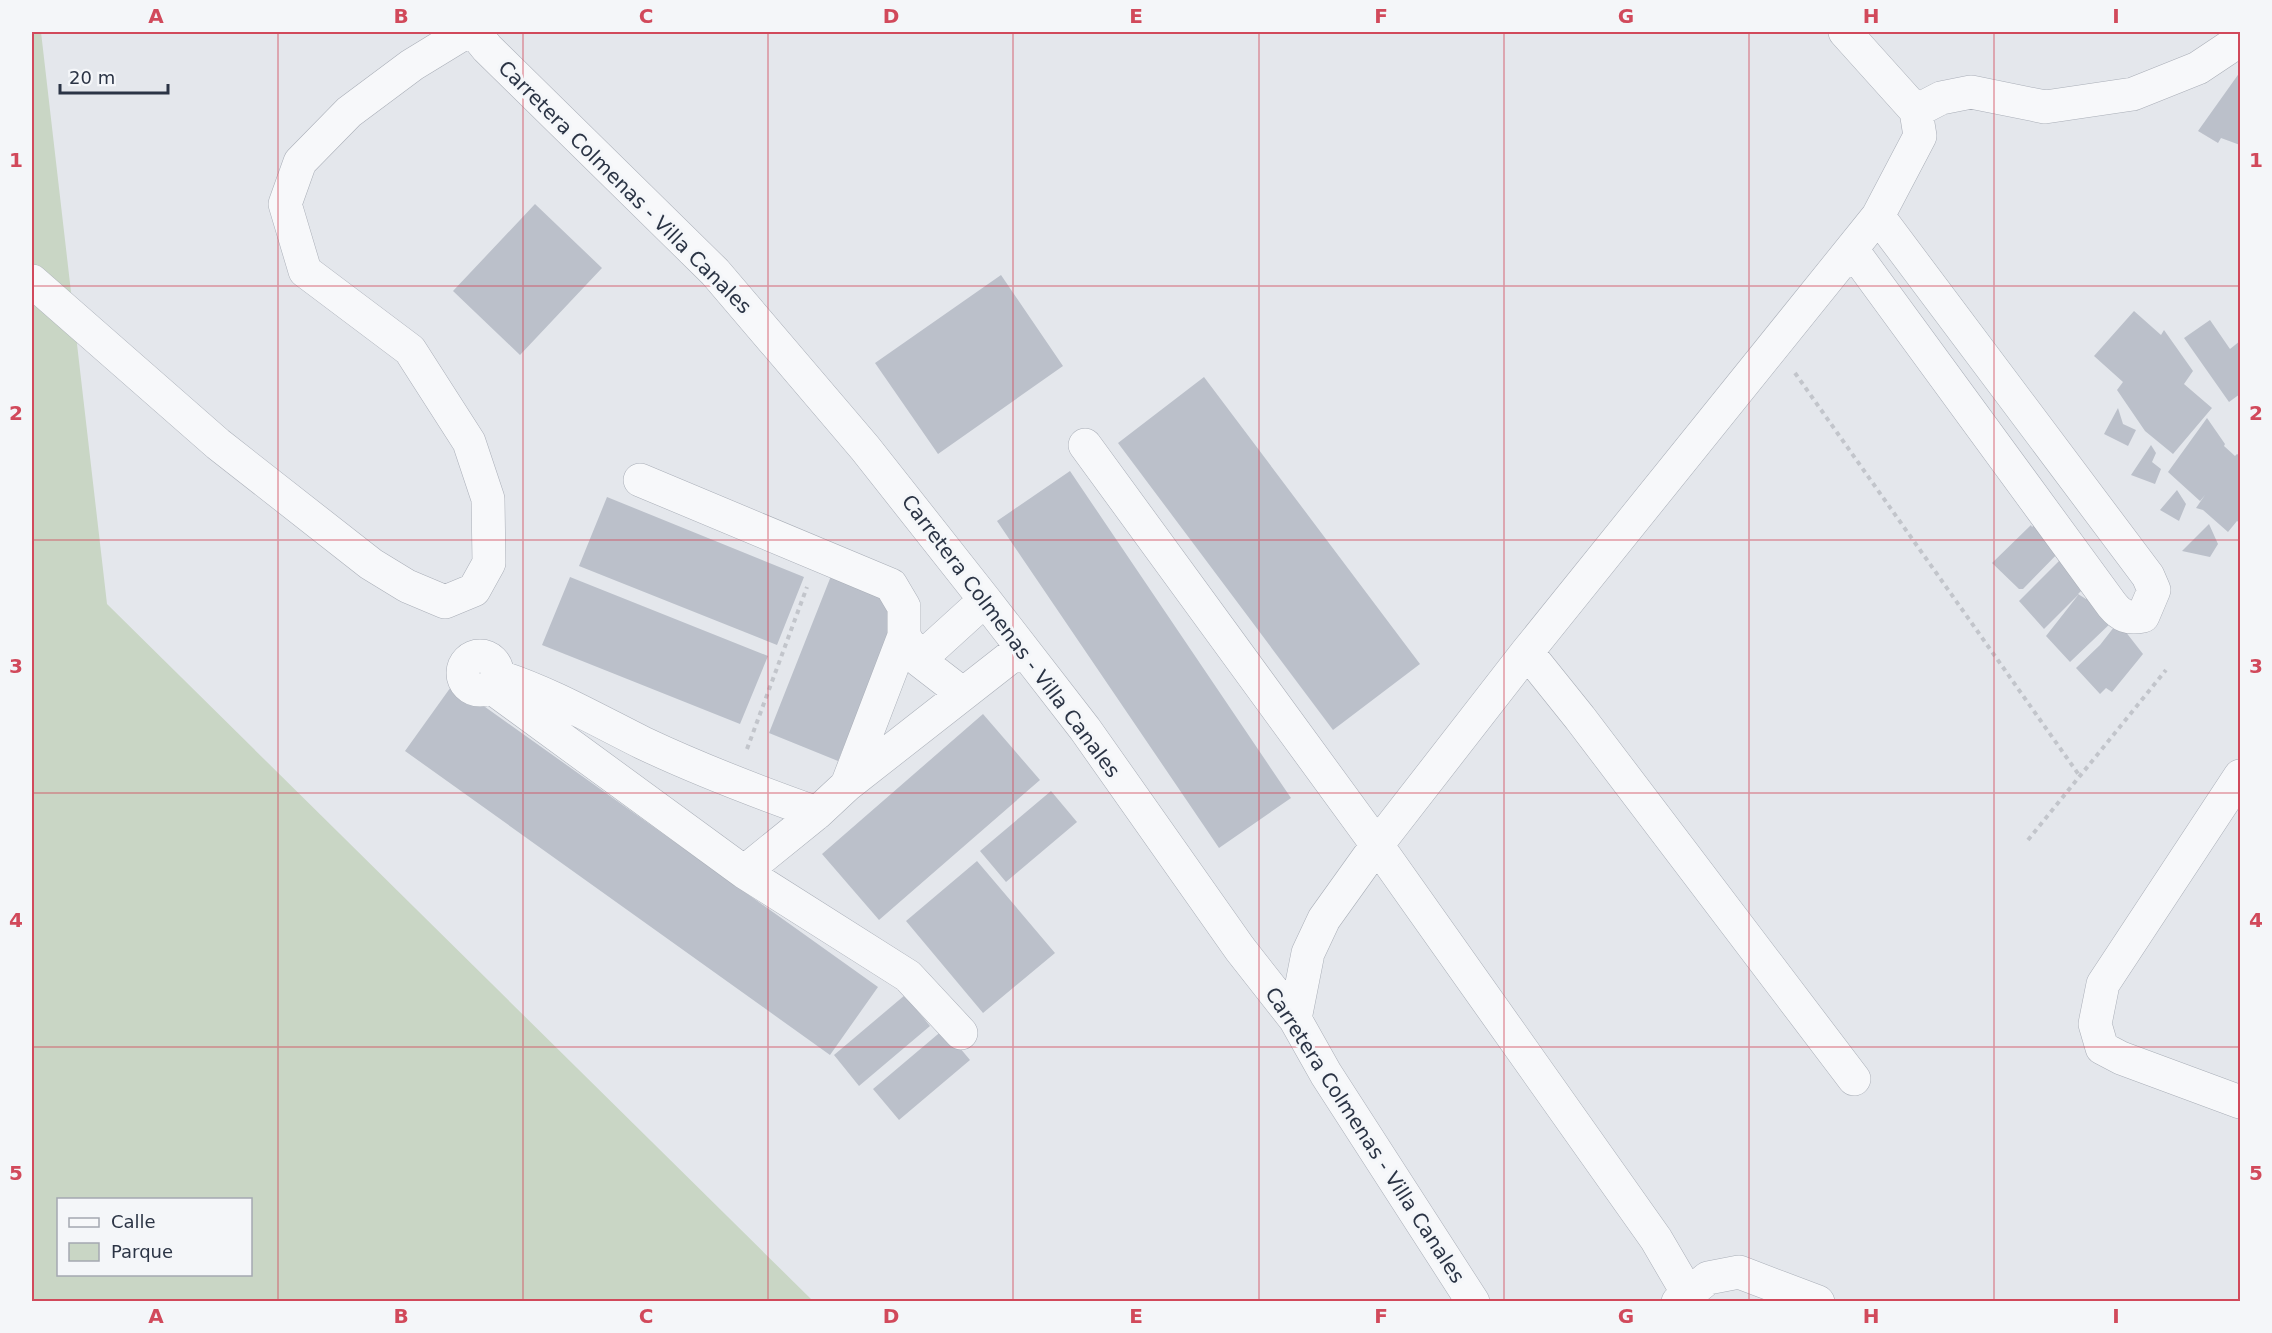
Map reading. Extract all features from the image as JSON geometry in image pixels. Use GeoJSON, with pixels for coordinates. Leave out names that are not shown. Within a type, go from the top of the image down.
{"type":"FeatureCollection","features":[{"type":"Feature","properties":{"kind":"street"},"geometry":{"type":"LineString","coordinates":[[32,281],[218,444],[371,564],[407,586],[445,602],[474,590],[489,563],[488,499],[469,442],[410,350],[305,271],[285,204],[300,162],[349,111],[412,65],[466,32]]}},
{"type":"Feature","properties":{"kind":"street","name":"Carretera Colmenas - Villa Canales"},"geometry":{"type":"LineString","coordinates":[[474,32],[487,48],[715,272],[866,448],[986,600],[1085,729],[1240,949],[1295,1019],[1326,1074],[1473,1302]]}},
{"type":"Feature","properties":{"kind":"street"},"geometry":{"type":"LineString","coordinates":[[1295,1019],[1312,944],[1324,919],[1377,845],[1527,652],[1853,251],[1878,216],[1920,136],[1916,111],[1845,32]]}},
{"type":"Feature","properties":{"kind":"street"},"geometry":{"type":"LineString","coordinates":[[1916,111],[1941,98],[1971,92],[2045,107],[2133,94],[2198,68],[2241,38],[2237,32]]}},
{"type":"Feature","properties":{"kind":"street"},"geometry":{"type":"LineString","coordinates":[[1853,251],[2112,605],[2119,613],[2131,619],[2143,616],[2151,602],[2154,590],[2148,576],[1878,216]]}},
{"type":"Feature","properties":{"kind":"street"},"geometry":{"type":"LineString","coordinates":[[1085,444],[1377,845],[1656,1239],[1682,1297],[1708,1278],[1738,1272],[1818,1302]]}},
{"type":"Feature","properties":{"kind":"street"},"geometry":{"type":"LineString","coordinates":[[640,480],[891,585],[904,607],[912,648],[963,694]]}},
{"type":"Feature","properties":{"kind":"street"},"geometry":{"type":"LineString","coordinates":[[847,785],[912,648],[986,600]]}},
{"type":"Feature","properties":{"kind":"street"},"geometry":{"type":"LineString","coordinates":[[744,872],[817,813],[847,785],[1022,648]]}},
{"type":"Feature","properties":{"kind":"street"},"geometry":{"type":"LineString","coordinates":[[1527,652],[1580,717],[1854,1079]]}},
{"type":"Feature","properties":{"kind":"street"},"geometry":{"type":"LineString","coordinates":[[817,813],[735,784],[645,743],[528,685],[494,682],[744,872],[908,976],[961,1033]]}},
{"type":"Feature","properties":{"kind":"street"},"geometry":{"type":"LineString","coordinates":[[2241,776],[2103,984],[2095,1024],[2102,1048],[2111,1053],[2241,1102]]}},
{"type":"Feature","properties":{"kind":"path"},"geometry":{"type":"LineString","coordinates":[[1775,346],[2079,775]]}},
{"type":"Feature","properties":{"kind":"path"},"geometry":{"type":"LineString","coordinates":[[735,784],[820,554]]}},
{"type":"Feature","properties":{"kind":"path"},"geometry":{"type":"LineString","coordinates":[[2028,840],[2166,670]]}},
{"type":"Feature","properties":{"kind":"green space"},"geometry":{"type":"Polygon","coordinates":[[[32,32],[41,32],[107,604],[813,1301],[32,1301],[32,32]]]}},
{"type":"Feature","properties":{"kind":"building"},"geometry":{"type":"Polygon","coordinates":[[[2240,72],[2240,145],[2221,138],[2218,143],[2198,131],[2240,72]]]}},
{"type":"Feature","properties":{"kind":"building"},"geometry":{"type":"Polygon","coordinates":[[[535,204],[602,268],[520,355],[453,291],[535,204]]]}},
{"type":"Feature","properties":{"kind":"building"},"geometry":{"type":"Polygon","coordinates":[[[1001,275],[1063,366],[938,454],[875,363],[1001,275]]]}},
{"type":"Feature","properties":{"kind":"building"},"geometry":{"type":"Polygon","coordinates":[[[2134,311],[2161,335],[2164,330],[2193,371],[2184,384],[2212,408],[2173,454],[2145,431],[2117,390],[2123,382],[2094,356],[2134,311]]]}},
{"type":"Feature","properties":{"kind":"building"},"geometry":{"type":"Polygon","coordinates":[[[2210,320],[2230,349],[2240,341],[2240,394],[2229,402],[2184,338],[2210,320]]]}},
{"type":"Feature","properties":{"kind":"building"},"geometry":{"type":"Polygon","coordinates":[[[1204,377],[1420,664],[1333,730],[1118,443],[1204,377]]]}},
{"type":"Feature","properties":{"kind":"building"},"geometry":{"type":"Polygon","coordinates":[[[2118,408],[2123,424],[2136,430],[2128,446],[2104,434],[2118,408]]]}},
{"type":"Feature","properties":{"kind":"building"},"geometry":{"type":"Polygon","coordinates":[[[2207,418],[2225,444],[2224,446],[2235,456],[2237,454],[2240,456],[2240,523],[2237,521],[2228,532],[2203,510],[2196,508],[2205,495],[2200,501],[2168,472],[2207,418]]]}},
{"type":"Feature","properties":{"kind":"building"},"geometry":{"type":"Polygon","coordinates":[[[2151,445],[2156,453],[2152,462],[2161,469],[2155,484],[2131,475],[2151,445]]]}},
{"type":"Feature","properties":{"kind":"building"},"geometry":{"type":"Polygon","coordinates":[[[1070,471],[1291,798],[1219,848],[997,521],[1070,471]]]}},
{"type":"Feature","properties":{"kind":"building"},"geometry":{"type":"Polygon","coordinates":[[[2177,490],[2186,504],[2179,521],[2160,510],[2177,490]]]}},
{"type":"Feature","properties":{"kind":"building"},"geometry":{"type":"Polygon","coordinates":[[[607,497],[804,577],[777,645],[579,566],[607,497]]]}},
{"type":"Feature","properties":{"kind":"building"},"geometry":{"type":"Polygon","coordinates":[[[2041,519],[2066,545],[2023,589],[2019,589],[1992,563],[2031,525],[2032,527],[2041,519]]]}},
{"type":"Feature","properties":{"kind":"building"},"geometry":{"type":"Polygon","coordinates":[[[2209,524],[2218,544],[2210,557],[2182,551],[2209,524]]]}},
{"type":"Feature","properties":{"kind":"building"},"geometry":{"type":"Polygon","coordinates":[[[2066,554],[2091,581],[2044,629],[2019,601],[2066,554]]]}},
{"type":"Feature","properties":{"kind":"building"},"geometry":{"type":"Polygon","coordinates":[[[831,576],[901,604],[838,761],[769,733],[831,576]]]}},
{"type":"Feature","properties":{"kind":"building"},"geometry":{"type":"Polygon","coordinates":[[[570,577],[768,656],[740,724],[542,645],[570,577]]]}},
{"type":"Feature","properties":{"kind":"building"},"geometry":{"type":"Polygon","coordinates":[[[2079,594],[2086,599],[2090,594],[2114,620],[2070,662],[2046,636],[2079,594]]]}},
{"type":"Feature","properties":{"kind":"building"},"geometry":{"type":"Polygon","coordinates":[[[2118,622],[2143,654],[2112,692],[2106,688],[2100,694],[2076,668],[2100,645],[2118,622]]]}},
{"type":"Feature","properties":{"kind":"building"},"geometry":{"type":"Polygon","coordinates":[[[453,684],[878,987],[830,1055],[405,751],[453,684]]]}},
{"type":"Feature","properties":{"kind":"building"},"geometry":{"type":"Polygon","coordinates":[[[983,714],[1040,780],[879,920],[822,854],[983,714]]]}},
{"type":"Feature","properties":{"kind":"building"},"geometry":{"type":"Polygon","coordinates":[[[1051,791],[1077,822],[1006,882],[980,851],[1051,791]]]}},
{"type":"Feature","properties":{"kind":"building"},"geometry":{"type":"Polygon","coordinates":[[[977,861],[1055,953],[983,1013],[906,921],[977,861]]]}},
{"type":"Feature","properties":{"kind":"building"},"geometry":{"type":"Polygon","coordinates":[[[905,995],[930,1026],[859,1086],[834,1055],[905,995]]]}},
{"type":"Feature","properties":{"kind":"building"},"geometry":{"type":"Polygon","coordinates":[[[944,1029],[970,1060],[899,1120],[873,1089],[944,1029]]]}}]}
